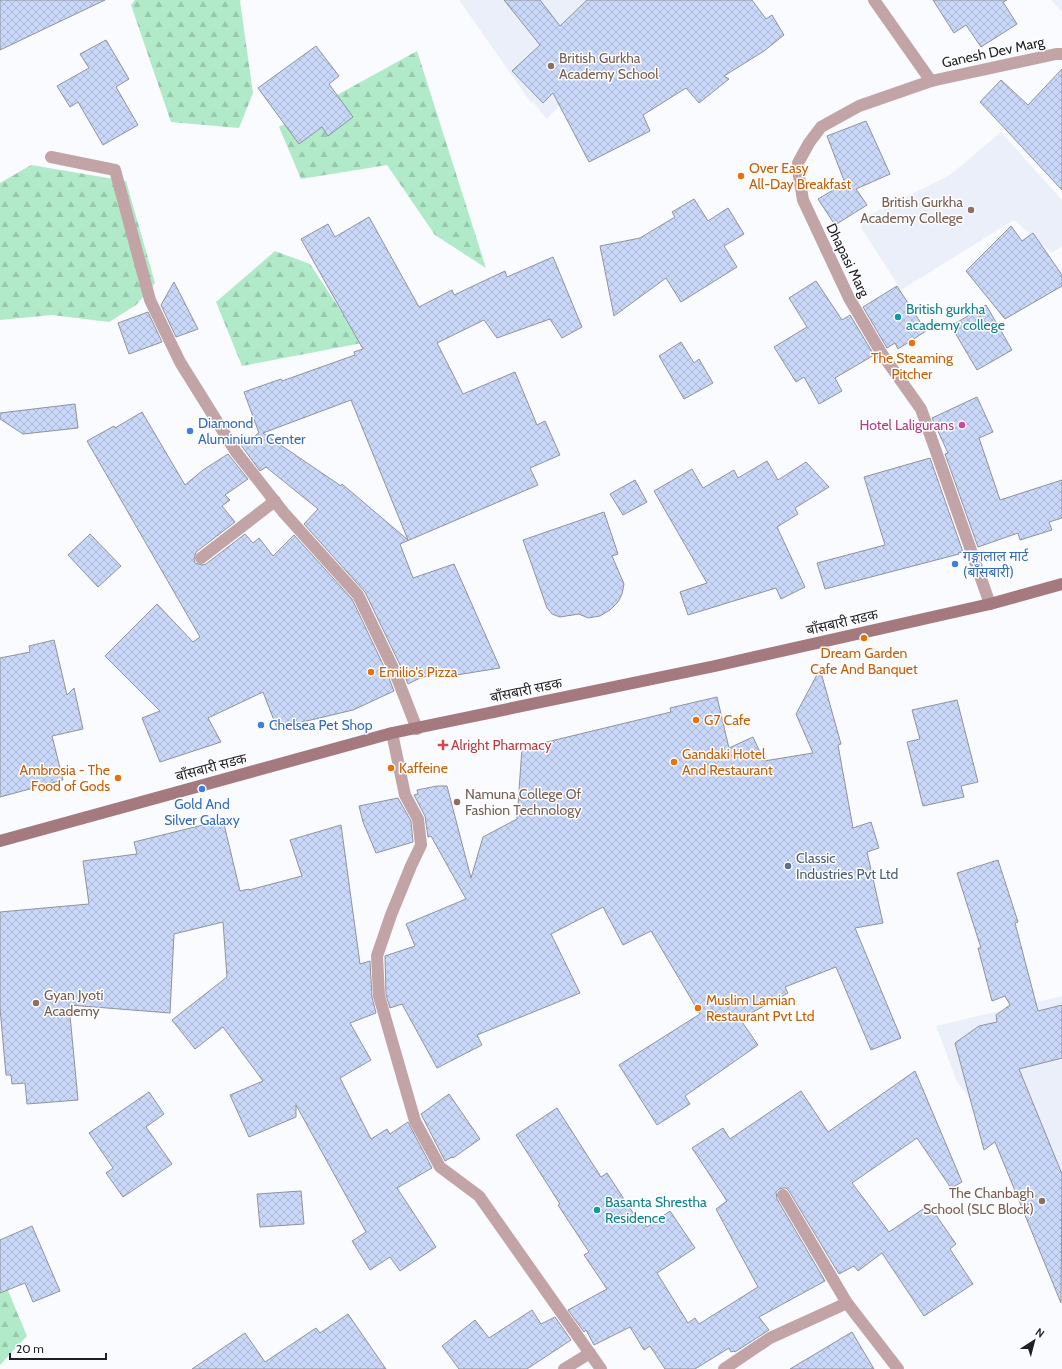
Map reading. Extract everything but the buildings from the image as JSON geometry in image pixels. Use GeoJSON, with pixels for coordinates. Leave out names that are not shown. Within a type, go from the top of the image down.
{"type":"FeatureCollection","features":[{"type":"Feature","properties":{"kind":"main road","name":"बाँसबारी सडक"},"geometry":{"type":"LineString","coordinates":[[0,841],[392,733],[715,666],[990,604],[1062,584]]}},
{"type":"Feature","properties":{"kind":"street"},"geometry":{"type":"LineString","coordinates":[[874,0],[931,81]]}},
{"type":"Feature","properties":{"kind":"street","name":"Ganesh Dev Marg"},"geometry":{"type":"LineString","coordinates":[[931,81],[1056,54],[1062,54]]}},
{"type":"Feature","properties":{"kind":"street","name":"Dhapasi Marg"},"geometry":{"type":"LineString","coordinates":[[931,81],[859,106],[821,127],[809,143],[798,163],[799,176],[803,200],[849,298],[882,354],[921,409],[990,604]]}},
{"type":"Feature","properties":{"kind":"street"},"geometry":{"type":"LineString","coordinates":[[51,157],[115,170],[150,300],[180,362],[236,452],[275,501],[358,595],[394,670],[417,729]]}},
{"type":"Feature","properties":{"kind":"street"},"geometry":{"type":"LineString","coordinates":[[201,558],[275,501]]}},
{"type":"Feature","properties":{"kind":"street"},"geometry":{"type":"LineString","coordinates":[[392,733],[405,795],[418,819],[421,846],[394,908],[377,956],[378,996],[415,1121],[440,1166],[479,1196],[601,1369]]}},
{"type":"Feature","properties":{"kind":"street"},"geometry":{"type":"LineString","coordinates":[[783,1195],[847,1303],[898,1369]]}},
{"type":"Feature","properties":{"kind":"street"},"geometry":{"type":"LineString","coordinates":[[724,1369],[770,1338],[847,1303]]}},
{"type":"Feature","properties":{"kind":"street"},"geometry":{"type":"LineString","coordinates":[[564,1369],[590,1353]]}},
{"type":"Feature","properties":{"kind":"shaded area","name":"British Gurkha Academy School"},"geometry":{"type":"Polygon","coordinates":[[[459,0],[638,0],[630,32],[547,119],[532,101],[532,104],[459,0]]]}},
{"type":"Feature","properties":{"kind":"shaded area"},"geometry":{"type":"Polygon","coordinates":[[[1051,0],[1062,0],[1062,12],[1051,0]]]}},
{"type":"Feature","properties":{"kind":"shaded area","name":"British Gurkha Academy College"},"geometry":{"type":"Polygon","coordinates":[[[1001,132],[1062,200],[1062,246],[1052,253],[1014,220],[901,290],[862,229],[859,220],[950,175],[1001,132]]]}},
{"type":"Feature","properties":{"kind":"shaded area","name":"The Chanbagh School (SLC Block)"},"geometry":{"type":"Polygon","coordinates":[[[1062,996],[1062,1285],[1059,1286],[985,1118],[957,1082],[936,1026],[1062,996]]]}},
{"type":"Feature","properties":{"kind":"green space"},"geometry":{"type":"Polygon","coordinates":[[[135,0],[241,0],[253,93],[239,128],[171,122],[131,5],[135,0]]]}},
{"type":"Feature","properties":{"kind":"green space"},"geometry":{"type":"Polygon","coordinates":[[[417,51],[486,268],[435,235],[387,165],[301,179],[279,127],[417,51]]]}},
{"type":"Feature","properties":{"kind":"green space"},"geometry":{"type":"Polygon","coordinates":[[[31,165],[126,181],[155,283],[136,305],[109,322],[52,315],[0,320],[0,183],[31,165]]]}},
{"type":"Feature","properties":{"kind":"green space"},"geometry":{"type":"Polygon","coordinates":[[[275,251],[310,264],[362,343],[242,366],[216,302],[275,251]]]}},
{"type":"Feature","properties":{"kind":"green space"},"geometry":{"type":"Polygon","coordinates":[[[0,1271],[27,1336],[0,1365],[0,1271]]]}},
{"type":"Feature","properties":{"kind":"place","name":"British Gurkha Academy School"},"geometry":{"type":"Point","coordinates":[551,66]}},
{"type":"Feature","properties":{"kind":"place","name":"Over Easy All-Day Breakfast"},"geometry":{"type":"Point","coordinates":[741,176]}},
{"type":"Feature","properties":{"kind":"place","name":"British Gurkha Academy College"},"geometry":{"type":"Point","coordinates":[971,210]}},
{"type":"Feature","properties":{"kind":"place","name":"British gurkha academy college"},"geometry":{"type":"Point","coordinates":[898,317]}},
{"type":"Feature","properties":{"kind":"place","name":"The Steaming Pitcher"},"geometry":{"type":"Point","coordinates":[912,343]}},
{"type":"Feature","properties":{"kind":"place","name":"Hotel Laligurans"},"geometry":{"type":"Point","coordinates":[962,425]}},
{"type":"Feature","properties":{"kind":"place","name":"Diamond Aluminium Center"},"geometry":{"type":"Point","coordinates":[190,431]}},
{"type":"Feature","properties":{"kind":"place","name":"गङ्गालाल मार्ट (बाँसबारी)"},"geometry":{"type":"Point","coordinates":[955,564]}},
{"type":"Feature","properties":{"kind":"place","name":"Dream Garden Cafe And Banquet"},"geometry":{"type":"Point","coordinates":[864,638]}},
{"type":"Feature","properties":{"kind":"place","name":"Emilio's Pizza"},"geometry":{"type":"Point","coordinates":[371,672]}},
{"type":"Feature","properties":{"kind":"place","name":"G7 Cafe"},"geometry":{"type":"Point","coordinates":[696,720]}},
{"type":"Feature","properties":{"kind":"place","name":"Chelsea Pet Shop"},"geometry":{"type":"Point","coordinates":[261,725]}},
{"type":"Feature","properties":{"kind":"place","name":"Alright Pharmacy"},"geometry":{"type":"Point","coordinates":[443,745]}},
{"type":"Feature","properties":{"kind":"place","name":"Gandaki Hotel And Restaurant"},"geometry":{"type":"Point","coordinates":[674,762]}},
{"type":"Feature","properties":{"kind":"place","name":"Kaffeine"},"geometry":{"type":"Point","coordinates":[391,768]}},
{"type":"Feature","properties":{"kind":"place","name":"Ambrosia - The Food of Gods"},"geometry":{"type":"Point","coordinates":[118,778]}},
{"type":"Feature","properties":{"kind":"place","name":"Gold And Silver Galaxy"},"geometry":{"type":"Point","coordinates":[202,789]}},
{"type":"Feature","properties":{"kind":"place","name":"Namuna College Of Fashion Technology"},"geometry":{"type":"Point","coordinates":[457,802]}},
{"type":"Feature","properties":{"kind":"place","name":"Classic Industries Pvt Ltd"},"geometry":{"type":"Point","coordinates":[788,866]}},
{"type":"Feature","properties":{"kind":"place","name":"Gyan Jyoti Academy"},"geometry":{"type":"Point","coordinates":[36,1003]}},
{"type":"Feature","properties":{"kind":"place","name":"Muslim Lamian Restaurant Pvt Ltd"},"geometry":{"type":"Point","coordinates":[698,1008]}},
{"type":"Feature","properties":{"kind":"place","name":"The Chanbagh School (SLC Block)"},"geometry":{"type":"Point","coordinates":[1042,1201]}},
{"type":"Feature","properties":{"kind":"place","name":"Basanta Shrestha Residence"},"geometry":{"type":"Point","coordinates":[597,1210]}}]}
